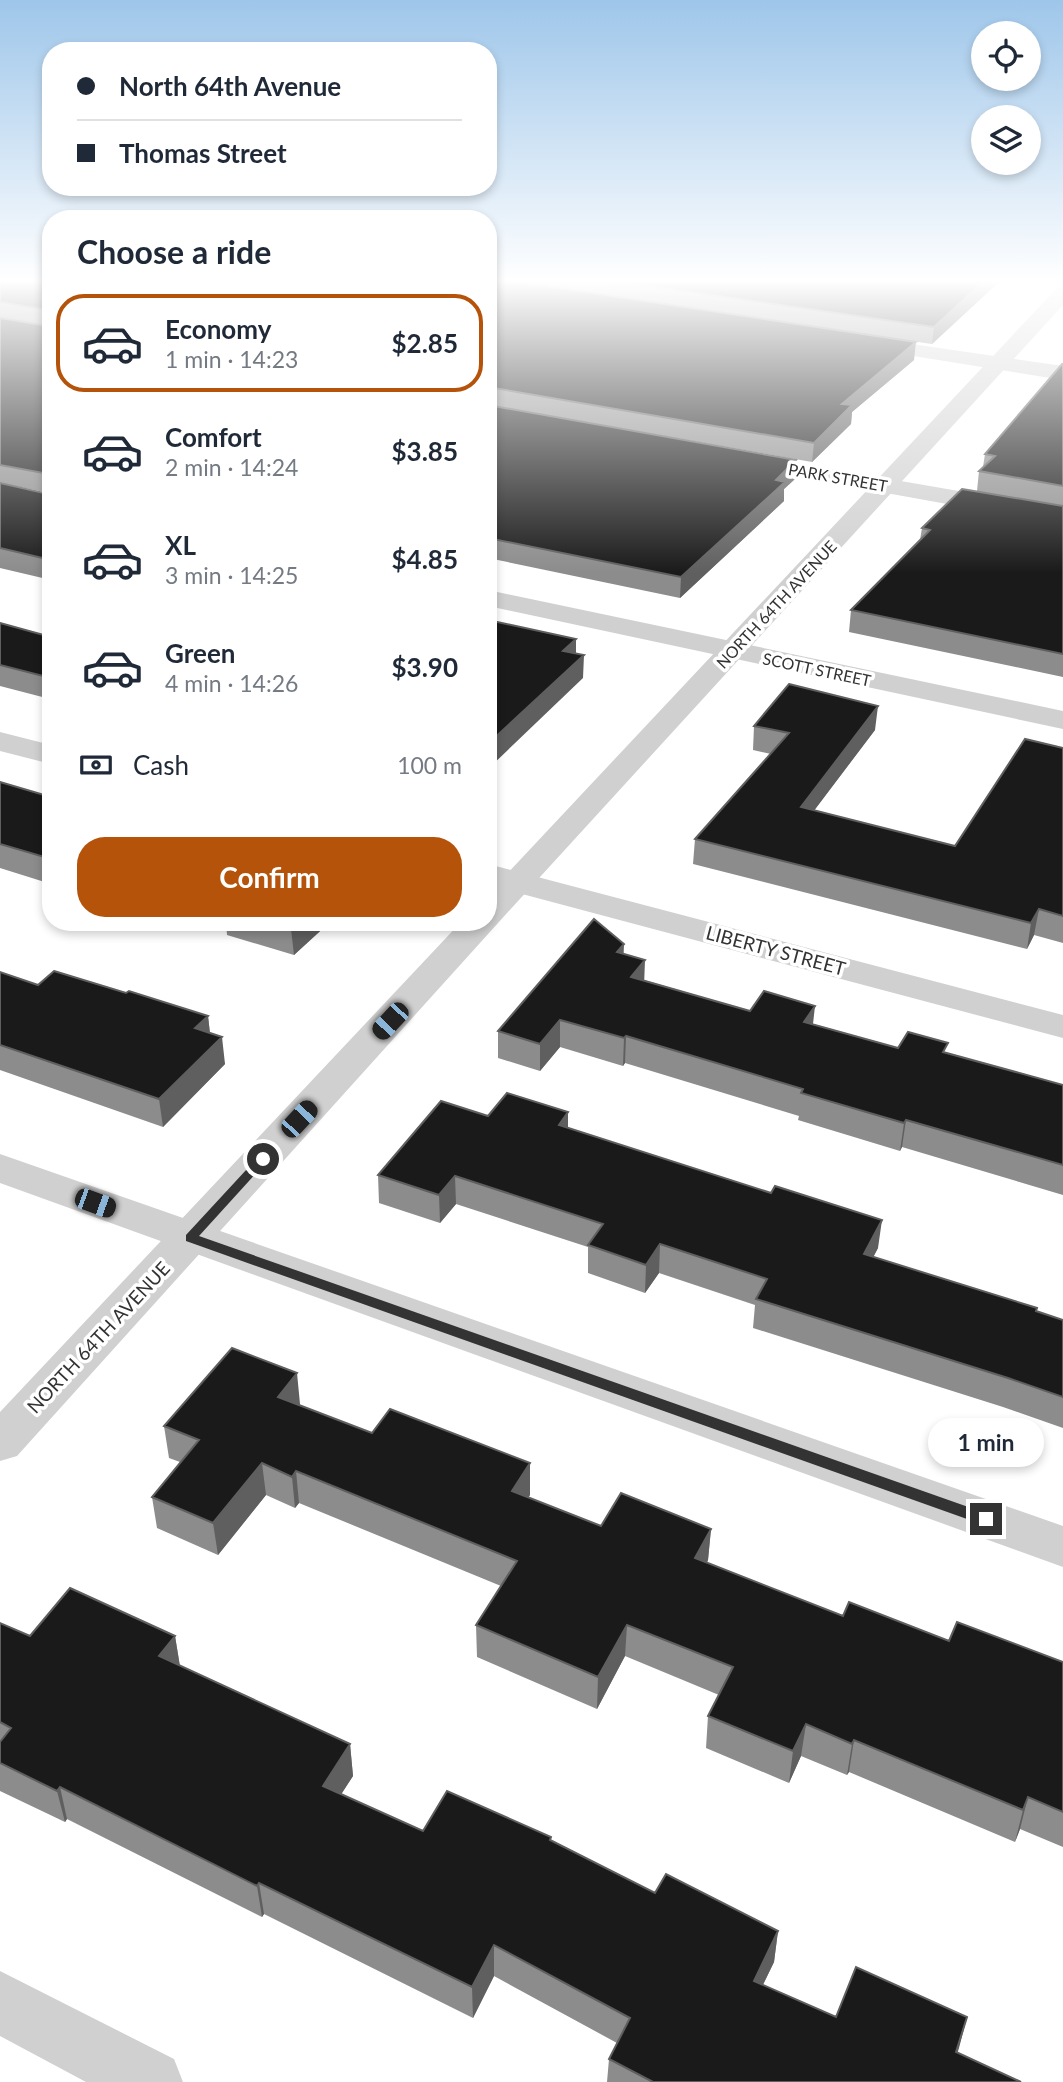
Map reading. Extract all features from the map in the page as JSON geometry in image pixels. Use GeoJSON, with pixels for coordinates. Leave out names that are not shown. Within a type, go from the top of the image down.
{"type":"FeatureCollection","features":[{"type":"Feature","properties":{"kind":"street","name":"NORTH 64TH AVENUE"},"geometry":{"type":"LineString","coordinates":[[503,878],[732,651],[984,378]]}},
{"type":"Feature","properties":{"kind":"street","name":"PARK STREET"},"geometry":{"type":"LineString","coordinates":[[721,456],[1063,517]]}},
{"type":"Feature","properties":{"kind":"street","name":"SCOTT STREET"},"geometry":{"type":"LineString","coordinates":[[497,600],[1063,720]]}},
{"type":"Feature","properties":{"kind":"street"},"geometry":{"type":"LineString","coordinates":[[0,741],[42,753]]}},
{"type":"Feature","properties":{"kind":"street","name":"LIBERTY STREET"},"geometry":{"type":"LineString","coordinates":[[503,878],[1063,1027]]}},
{"type":"Feature","properties":{"kind":"street","name":"NORTH 64TH AVENUE"},"geometry":{"type":"LineString","coordinates":[[0,1443],[473,931]]}},
{"type":"Feature","properties":{"kind":"street"},"geometry":{"type":"LineString","coordinates":[[0,1168],[190,1238],[1063,1547]]}},
{"type":"Feature","properties":{"kind":"street"},"geometry":{"type":"LineString","coordinates":[[0,2002],[151,2082]]}},
{"type":"Feature","properties":{"kind":"building"},"geometry":{"type":"Polygon","coordinates":[[[0,378],[42,378],[42,473],[0,465],[0,378]]]}},
{"type":"Feature","properties":{"kind":"building"},"geometry":{"type":"Polygon","coordinates":[[[497,378],[873,378],[842,404],[852,405],[814,443],[497,389],[497,378]]]}},
{"type":"Feature","properties":{"kind":"building"},"geometry":{"type":"Polygon","coordinates":[[[1050,378],[1063,378],[1063,486],[979,471],[995,456],[985,454],[1050,378]]]}},
{"type":"Feature","properties":{"kind":"building"},"geometry":{"type":"Polygon","coordinates":[[[497,407],[796,460],[776,480],[785,482],[681,577],[497,540],[497,407]]]}},
{"type":"Feature","properties":{"kind":"building"},"geometry":{"type":"Polygon","coordinates":[[[0,483],[42,493],[42,558],[0,548],[0,483]]]}},
{"type":"Feature","properties":{"kind":"building"},"geometry":{"type":"Polygon","coordinates":[[[962,489],[1063,506],[1063,654],[851,610],[930,530],[922,528],[962,489]]]}},
{"type":"Feature","properties":{"kind":"building"},"geometry":{"type":"Polygon","coordinates":[[[497,622],[576,639],[563,651],[584,655],[497,736],[497,622]]]}},
{"type":"Feature","properties":{"kind":"building"},"geometry":{"type":"Polygon","coordinates":[[[0,623],[42,635],[42,676],[0,665],[0,623]]]}},
{"type":"Feature","properties":{"kind":"building"},"geometry":{"type":"Polygon","coordinates":[[[789,684],[878,706],[801,807],[955,846],[1025,739],[1063,748],[1063,916],[1039,909],[1031,923],[695,839],[789,733],[754,726],[789,684]]]}},
{"type":"Feature","properties":{"kind":"building"},"geometry":{"type":"Polygon","coordinates":[[[0,782],[42,794],[42,856],[0,844],[0,782]]]}},
{"type":"Feature","properties":{"kind":"building"},"geometry":{"type":"Polygon","coordinates":[[[594,919],[624,944],[617,952],[645,960],[631,977],[750,1011],[764,991],[815,1006],[804,1022],[898,1048],[908,1032],[948,1043],[943,1052],[1063,1085],[1063,1165],[906,1120],[904,1123],[801,1093],[803,1089],[626,1036],[624,1038],[560,1020],[540,1044],[498,1031],[594,919]]]}},
{"type":"Feature","properties":{"kind":"building"},"geometry":{"type":"Polygon","coordinates":[[[54,971],[208,1016],[195,1028],[222,1037],[159,1099],[0,1045],[0,972],[38,985],[54,971]]]}},
{"type":"Feature","properties":{"kind":"building"},"geometry":{"type":"Polygon","coordinates":[[[507,1093],[568,1112],[559,1125],[771,1193],[775,1186],[882,1220],[864,1254],[1037,1308],[1036,1311],[1063,1320],[1063,1397],[756,1299],[767,1279],[660,1244],[646,1265],[588,1245],[603,1224],[455,1176],[439,1195],[378,1175],[441,1101],[488,1116],[507,1093]]]}},
{"type":"Feature","properties":{"kind":"building"},"geometry":{"type":"Polygon","coordinates":[[[232,1348],[297,1373],[278,1397],[372,1433],[390,1409],[530,1463],[512,1491],[601,1526],[621,1493],[711,1529],[695,1558],[843,1616],[849,1602],[949,1641],[957,1622],[1063,1662],[1063,1812],[1028,1797],[1023,1810],[854,1740],[852,1744],[806,1724],[793,1751],[708,1716],[733,1667],[627,1625],[598,1677],[476,1625],[517,1561],[296,1471],[292,1477],[262,1463],[213,1523],[152,1497],[199,1440],[164,1426],[232,1348]]]}},
{"type":"Feature","properties":{"kind":"building"},"geometry":{"type":"Polygon","coordinates":[[[70,1588],[175,1636],[159,1656],[350,1744],[323,1786],[423,1831],[447,1791],[551,1837],[550,1840],[655,1893],[666,1874],[778,1931],[754,1981],[836,2017],[856,1967],[967,2017],[956,2052],[1021,2082],[653,2082],[609,2059],[630,2018],[494,1945],[472,1987],[259,1883],[257,1886],[60,1787],[57,1791],[0,1763],[0,1742],[11,1728],[0,1722],[0,1623],[30,1636],[70,1588]]]}},
{"type":"Feature","properties":{"kind":"route"},"geometry":{"type":"LineString","coordinates":[[263,1159],[190,1238],[986,1519]]}}]}
